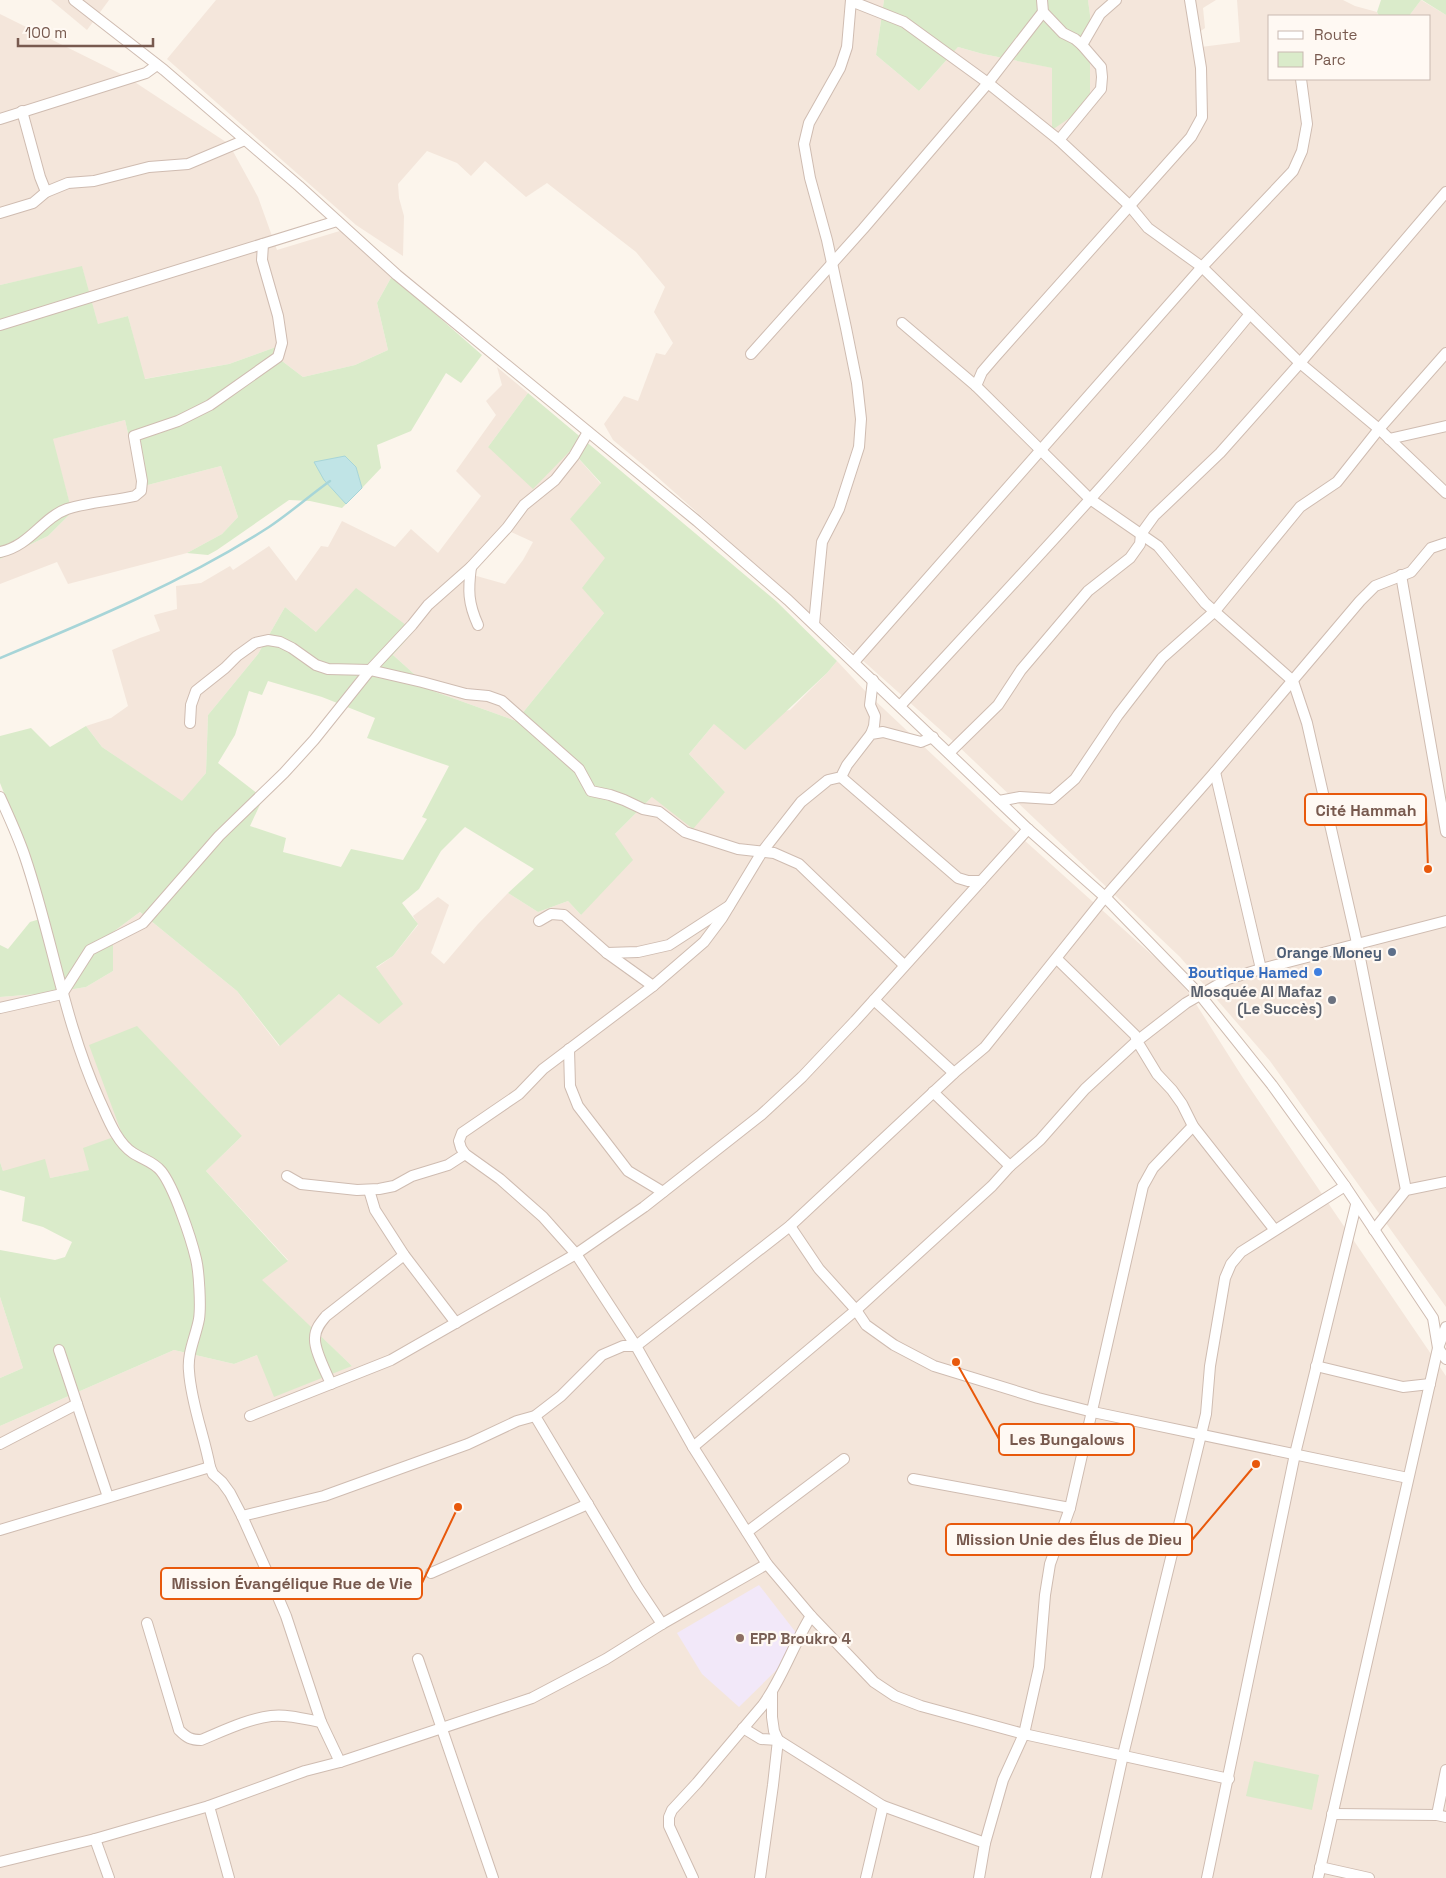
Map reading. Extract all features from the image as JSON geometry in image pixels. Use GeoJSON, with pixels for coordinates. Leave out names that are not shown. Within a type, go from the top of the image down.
{"type":"FeatureCollection","features":[{"type":"Feature","properties":{"kind":"street"},"geometry":{"type":"LineString","coordinates":[[74,0],[157,65],[245,140],[397,275],[697,521],[788,600],[1028,829],[1105,897],[1200,994],[1272,1085],[1345,1186],[1433,1318],[1438,1348],[1446,1359]]}},
{"type":"Feature","properties":{"kind":"street"},"geometry":{"type":"LineString","coordinates":[[814,624],[822,542],[839,509],[856,456],[861,419],[857,383],[832,263],[810,178],[804,144],[809,123],[840,68],[847,47],[851,0],[904,22],[988,83],[1059,140],[1129,205],[1148,228],[1202,267],[1300,362],[1379,429],[1446,493]]}},
{"type":"Feature","properties":{"kind":"street"},"geometry":{"type":"LineString","coordinates":[[1042,0],[1043,12],[1063,33],[1075,39],[1101,67],[1101,90],[1059,140]]}},
{"type":"Feature","properties":{"kind":"street"},"geometry":{"type":"LineString","coordinates":[[1082,46],[1100,14],[1116,0]]}},
{"type":"Feature","properties":{"kind":"street"},"geometry":{"type":"LineString","coordinates":[[976,386],[982,372],[1191,137],[1202,117],[1201,68],[1190,0]]}},
{"type":"Feature","properties":{"kind":"street"},"geometry":{"type":"LineString","coordinates":[[752,354],[988,83],[1043,12]]}},
{"type":"Feature","properties":{"kind":"street"},"geometry":{"type":"LineString","coordinates":[[0,118],[146,73],[157,65]]}},
{"type":"Feature","properties":{"kind":"street"},"geometry":{"type":"LineString","coordinates":[[854,662],[1202,267],[1293,171],[1302,151],[1307,124],[1301,80]]}},
{"type":"Feature","properties":{"kind":"street"},"geometry":{"type":"LineString","coordinates":[[22,111],[46,192]]}},
{"type":"Feature","properties":{"kind":"street"},"geometry":{"type":"LineString","coordinates":[[0,213],[33,203],[46,192],[68,183],[94,181],[149,167],[188,164],[245,140]]}},
{"type":"Feature","properties":{"kind":"street"},"geometry":{"type":"LineString","coordinates":[[949,753],[998,705],[1021,670],[1088,591],[1130,558],[1140,544],[1141,534],[1154,516],[1220,453],[1446,192]]}},
{"type":"Feature","properties":{"kind":"street"},"geometry":{"type":"LineString","coordinates":[[0,325],[337,221]]}},
{"type":"Feature","properties":{"kind":"street"},"geometry":{"type":"LineString","coordinates":[[0,552],[28,540],[54,516],[67,509],[135,496],[141,491],[142,481],[134,436],[178,421],[210,405],[278,357],[282,343],[278,316],[262,260],[263,244]]}},
{"type":"Feature","properties":{"kind":"street"},"geometry":{"type":"LineString","coordinates":[[900,706],[1090,499],[1209,364],[1250,314]]}},
{"type":"Feature","properties":{"kind":"street"},"geometry":{"type":"LineString","coordinates":[[902,323],[976,386],[1090,499],[1158,546],[1205,603],[1293,681],[1307,723],[1358,943],[1406,1190]]}},
{"type":"Feature","properties":{"kind":"street"},"geometry":{"type":"LineString","coordinates":[[999,801],[1020,797],[1052,800],[1075,780],[1118,715],[1162,658],[1215,611],[1300,507],[1337,482],[1379,429],[1446,352]]}},
{"type":"Feature","properties":{"kind":"street"},"geometry":{"type":"LineString","coordinates":[[1389,439],[1446,426]]}},
{"type":"Feature","properties":{"kind":"street"},"geometry":{"type":"LineString","coordinates":[[0,1008],[62,994],[90,950],[143,923],[219,836],[284,773],[314,740],[370,670],[412,625],[428,604],[471,567],[507,528],[524,505],[555,480],[574,456],[588,432]]}},
{"type":"Feature","properties":{"kind":"street"},"geometry":{"type":"LineString","coordinates":[[242,1516],[333,1492],[468,1444],[517,1421],[535,1416],[561,1396],[602,1355],[623,1346],[636,1346],[790,1226],[954,1073],[985,1047],[1105,897],[1215,772],[1360,601],[1375,586],[1411,572],[1431,548],[1446,543]]}},
{"type":"Feature","properties":{"kind":"street"},"geometry":{"type":"LineString","coordinates":[[471,567],[468,588],[470,608],[478,625]]}},
{"type":"Feature","properties":{"kind":"street"},"geometry":{"type":"LineString","coordinates":[[1401,575],[1443,802],[1446,832]]}},
{"type":"Feature","properties":{"kind":"street"},"geometry":{"type":"LineString","coordinates":[[190,723],[191,705],[196,691],[254,643],[268,640],[280,642],[316,665],[328,669],[370,670],[466,694],[495,698],[502,701],[523,718],[579,769],[591,791],[610,795],[643,809],[658,812],[685,832],[738,849],[774,853],[799,864],[904,965]]}},
{"type":"Feature","properties":{"kind":"street"},"geometry":{"type":"LineString","coordinates":[[873,680],[870,705],[875,716],[872,734],[847,766],[841,777],[828,780],[801,802],[762,852],[730,905],[704,942],[653,986],[542,1069],[519,1094],[462,1133],[461,1148],[465,1154],[500,1179],[543,1217],[576,1254],[636,1346],[692,1447],[767,1564],[868,1676],[895,1696],[921,1706],[1024,1734],[1228,1779]]}},
{"type":"Feature","properties":{"kind":"street"},"geometry":{"type":"LineString","coordinates":[[872,734],[883,732],[921,742],[933,737]]}},
{"type":"Feature","properties":{"kind":"street"},"geometry":{"type":"LineString","coordinates":[[1215,772],[1261,968]]}},
{"type":"Feature","properties":{"kind":"street"},"geometry":{"type":"LineString","coordinates":[[841,777],[958,878],[981,881]]}},
{"type":"Feature","properties":{"kind":"street"},"geometry":{"type":"LineString","coordinates":[[0,797],[24,856],[62,994],[99,1098],[122,1143],[132,1153],[146,1159],[160,1170],[168,1182],[196,1260],[199,1317],[189,1356],[189,1371],[210,1467],[213,1474],[230,1493],[242,1516],[286,1616],[321,1722],[340,1762]]}},
{"type":"Feature","properties":{"kind":"street"},"geometry":{"type":"LineString","coordinates":[[250,1416],[391,1360],[576,1254],[644,1207],[761,1115],[802,1077],[1028,829]]}},
{"type":"Feature","properties":{"kind":"street"},"geometry":{"type":"LineString","coordinates":[[607,952],[638,952],[669,944],[730,905]]}},
{"type":"Feature","properties":{"kind":"street"},"geometry":{"type":"LineString","coordinates":[[539,921],[551,914],[564,915],[607,952],[653,986]]}},
{"type":"Feature","properties":{"kind":"street"},"geometry":{"type":"LineString","coordinates":[[692,1447],[856,1310],[992,1186],[1010,1166],[1040,1140],[1085,1088],[1137,1040],[1200,994],[1228,979],[1261,968],[1446,921]]}},
{"type":"Feature","properties":{"kind":"street"},"geometry":{"type":"LineString","coordinates":[[1057,959],[1135,1035],[1157,1074],[1182,1104],[1193,1126],[1274,1230]]}},
{"type":"Feature","properties":{"kind":"street"},"geometry":{"type":"LineString","coordinates":[[874,1000],[954,1073]]}},
{"type":"Feature","properties":{"kind":"street"},"geometry":{"type":"LineString","coordinates":[[569,1049],[570,1086],[578,1106],[628,1171],[663,1192]]}},
{"type":"Feature","properties":{"kind":"street"},"geometry":{"type":"LineString","coordinates":[[934,1092],[1010,1166]]}},
{"type":"Feature","properties":{"kind":"street"},"geometry":{"type":"LineString","coordinates":[[979,1878],[985,1842],[1003,1780],[1024,1734],[1039,1667],[1045,1595],[1050,1564],[1070,1508],[1143,1186],[1153,1168],[1193,1126]]}},
{"type":"Feature","properties":{"kind":"street"},"geometry":{"type":"LineString","coordinates":[[287,1176],[301,1184],[369,1190],[394,1186],[412,1176],[448,1165],[465,1154]]}},
{"type":"Feature","properties":{"kind":"street"},"geometry":{"type":"LineString","coordinates":[[1374,1230],[1406,1190],[1446,1182]]}},
{"type":"Feature","properties":{"kind":"street"},"geometry":{"type":"LineString","coordinates":[[1096,1878],[1123,1755],[1206,1414],[1210,1366],[1225,1278],[1231,1264],[1241,1252],[1345,1186]]}},
{"type":"Feature","properties":{"kind":"street"},"geometry":{"type":"LineString","coordinates":[[369,1190],[375,1210],[404,1255],[456,1323]]}},
{"type":"Feature","properties":{"kind":"street"},"geometry":{"type":"LineString","coordinates":[[1207,1878],[1296,1454],[1356,1205]]}},
{"type":"Feature","properties":{"kind":"street"},"geometry":{"type":"LineString","coordinates":[[790,1226],[819,1269],[856,1310],[866,1325],[880,1336],[934,1366],[1038,1398],[1093,1412],[1408,1478]]}},
{"type":"Feature","properties":{"kind":"street"},"geometry":{"type":"LineString","coordinates":[[331,1384],[317,1348],[315,1338],[318,1328],[326,1316],[404,1255]]}},
{"type":"Feature","properties":{"kind":"street"},"geometry":{"type":"LineString","coordinates":[[1318,1878],[1438,1348],[1446,1327]]}},
{"type":"Feature","properties":{"kind":"street"},"geometry":{"type":"LineString","coordinates":[[59,1350],[108,1497]]}},
{"type":"Feature","properties":{"kind":"street"},"geometry":{"type":"LineString","coordinates":[[1316,1366],[1403,1387],[1430,1384]]}},
{"type":"Feature","properties":{"kind":"street"},"geometry":{"type":"LineString","coordinates":[[0,1444],[77,1404]]}},
{"type":"Feature","properties":{"kind":"street"},"geometry":{"type":"LineString","coordinates":[[535,1416],[638,1588],[662,1624]]}},
{"type":"Feature","properties":{"kind":"street"},"geometry":{"type":"LineString","coordinates":[[747,1532],[844,1459]]}},
{"type":"Feature","properties":{"kind":"street"},"geometry":{"type":"LineString","coordinates":[[0,1530],[210,1467]]}},
{"type":"Feature","properties":{"kind":"street"},"geometry":{"type":"LineString","coordinates":[[913,1479],[1070,1508]]}},
{"type":"Feature","properties":{"kind":"street"},"geometry":{"type":"LineString","coordinates":[[431,1573],[588,1504]]}},
{"type":"Feature","properties":{"kind":"street"},"geometry":{"type":"LineString","coordinates":[[0,1862],[95,1839],[209,1806],[305,1771],[340,1762],[532,1698],[606,1659],[662,1624],[767,1564]]}},
{"type":"Feature","properties":{"kind":"street"},"geometry":{"type":"LineString","coordinates":[[693,1878],[669,1826],[669,1817],[672,1810],[772,1693],[790,1652],[812,1616]]}},
{"type":"Feature","properties":{"kind":"street"},"geometry":{"type":"LineString","coordinates":[[147,1624],[180,1730],[187,1738],[201,1740],[255,1719],[271,1716],[284,1715],[321,1722]]}},
{"type":"Feature","properties":{"kind":"street"},"geometry":{"type":"LineString","coordinates":[[418,1659],[493,1878]]}},
{"type":"Feature","properties":{"kind":"street"},"geometry":{"type":"LineString","coordinates":[[760,1878],[778,1740],[774,1731],[772,1717],[772,1693]]}},
{"type":"Feature","properties":{"kind":"street"},"geometry":{"type":"LineString","coordinates":[[743,1728],[761,1739],[778,1740],[883,1806],[985,1842]]}},
{"type":"Feature","properties":{"kind":"street"},"geometry":{"type":"LineString","coordinates":[[1332,1814],[1441,1816],[1446,1770]]}},
{"type":"Feature","properties":{"kind":"street"},"geometry":{"type":"LineString","coordinates":[[209,1806],[229,1878]]}},
{"type":"Feature","properties":{"kind":"street"},"geometry":{"type":"LineString","coordinates":[[866,1878],[883,1806]]}},
{"type":"Feature","properties":{"kind":"street"},"geometry":{"type":"LineString","coordinates":[[95,1839],[109,1878]]}},
{"type":"Feature","properties":{"kind":"street"},"geometry":{"type":"LineString","coordinates":[[1320,1867],[1369,1878]]}},
{"type":"Feature","properties":{"kind":"shaded area"},"geometry":{"type":"Polygon","coordinates":[[[51,0],[109,0],[87,30],[51,0]]]}},
{"type":"Feature","properties":{"kind":"shaded area"},"geometry":{"type":"Polygon","coordinates":[[[216,0],[884,0],[876,55],[919,91],[958,47],[1053,68],[1052,129],[1090,15],[1088,0],[1216,0],[1203,8],[1205,28],[1195,35],[1201,47],[1240,42],[1237,0],[1343,0],[1355,6],[1377,12],[1378,15],[1268,15],[1268,80],[1431,80],[1431,15],[1410,15],[1421,0],[1446,15],[1446,1307],[1270,1061],[1180,957],[954,742],[654,474],[613,440],[604,424],[624,396],[638,401],[656,353],[665,355],[673,343],[654,312],[665,287],[636,252],[547,183],[526,197],[485,161],[471,176],[457,163],[427,151],[398,184],[399,198],[404,216],[403,256],[356,225],[167,59],[216,0]]]}},
{"type":"Feature","properties":{"kind":"shaded area"},"geometry":{"type":"Polygon","coordinates":[[[0,14],[127,77],[229,144],[258,197],[277,250],[343,230],[392,276],[377,303],[388,350],[355,365],[303,377],[282,361],[276,347],[229,364],[144,379],[128,316],[98,325],[82,267],[0,285],[0,14]]]}},
{"type":"Feature","properties":{"kind":"shaded area"},"geometry":{"type":"Polygon","coordinates":[[[497,367],[528,393],[488,447],[571,450],[601,484],[606,558],[604,613],[516,721],[433,691],[393,655],[414,631],[316,632],[285,607],[258,654],[208,715],[206,773],[182,802],[102,747],[86,726],[111,718],[128,706],[112,650],[160,631],[154,615],[177,609],[176,586],[201,583],[230,566],[233,570],[269,546],[296,581],[321,546],[328,547],[342,521],[395,547],[411,529],[438,553],[481,496],[456,471],[496,415],[486,401],[502,385],[497,367]],[[509,531],[480,564],[473,575],[505,584],[523,560],[533,542],[509,531]]]}},
{"type":"Feature","properties":{"kind":"shaded area"},"geometry":{"type":"Polygon","coordinates":[[[125,420],[140,487],[221,466],[238,517],[222,534],[187,553],[68,584],[57,562],[0,584],[0,559],[48,536],[72,512],[52,439],[125,420]]]}},
{"type":"Feature","properties":{"kind":"shaded area"},"geometry":{"type":"Polygon","coordinates":[[[837,661],[868,694],[1003,821],[1161,963],[1189,993],[1243,1078],[1446,1376],[1446,1878],[0,1878],[0,1426],[174,1350],[234,1364],[257,1355],[352,1366],[261,1280],[288,1260],[206,1171],[242,1136],[122,1134],[90,1170],[50,1178],[3,1171],[0,1162],[0,997],[50,993],[86,987],[113,971],[113,932],[140,912],[237,991],[279,1046],[339,994],[393,956],[418,925],[413,916],[438,897],[449,905],[431,953],[444,964],[478,924],[508,893],[538,912],[568,901],[581,915],[615,834],[653,796],[725,792],[689,754],[714,724],[790,710],[837,661]]]}},
{"type":"Feature","properties":{"kind":"shaded area"},"geometry":{"type":"Polygon","coordinates":[[[0,1297],[23,1368],[0,1378],[0,1297]]]}},
{"type":"Feature","properties":{"kind":"shaded area"},"geometry":{"type":"Polygon","coordinates":[[[759,1585],[804,1643],[739,1707],[702,1674],[677,1633],[759,1585]]]}},
{"type":"Feature","properties":{"kind":"green space"},"geometry":{"type":"Polygon","coordinates":[[[884,0],[1088,0],[1090,15],[1090,104],[1052,130],[1052,68],[958,47],[919,91],[876,55],[884,0]]]}},
{"type":"Feature","properties":{"kind":"green space"},"geometry":{"type":"Polygon","coordinates":[[[1381,0],[1421,0],[1410,15],[1378,15],[1377,12],[1381,0]]]}},
{"type":"Feature","properties":{"kind":"green space"},"geometry":{"type":"Polygon","coordinates":[[[1422,0],[1446,0],[1446,15],[1422,0]]]}},
{"type":"Feature","properties":{"kind":"green space"},"geometry":{"type":"Polygon","coordinates":[[[82,266],[98,324],[128,316],[145,379],[229,364],[276,347],[282,361],[303,377],[355,365],[388,350],[377,303],[392,276],[482,355],[461,383],[446,373],[411,431],[377,445],[381,468],[362,488],[356,467],[324,480],[346,504],[342,508],[310,501],[289,500],[208,555],[187,553],[222,534],[238,517],[221,466],[140,487],[125,420],[53,439],[72,512],[48,536],[0,559],[0,285],[82,266]]]}},
{"type":"Feature","properties":{"kind":"green space"},"geometry":{"type":"Polygon","coordinates":[[[528,393],[776,601],[837,661],[827,673],[745,750],[714,724],[689,754],[725,792],[693,829],[652,797],[615,834],[633,860],[581,915],[568,901],[538,912],[508,893],[534,869],[465,827],[441,851],[419,889],[402,903],[418,924],[393,956],[376,967],[403,1004],[379,1024],[339,994],[280,1046],[237,991],[140,912],[113,932],[113,971],[86,987],[50,993],[0,997],[0,945],[8,949],[30,922],[40,919],[23,841],[0,783],[0,736],[31,728],[50,747],[86,726],[102,747],[182,801],[206,773],[208,715],[258,654],[285,607],[316,632],[356,588],[414,631],[393,655],[433,691],[516,721],[604,613],[582,588],[605,558],[570,519],[601,483],[571,450],[533,489],[488,447],[528,393]],[[268,681],[262,695],[249,691],[235,735],[218,763],[263,798],[250,826],[286,838],[283,852],[341,867],[351,849],[403,860],[427,819],[422,817],[449,766],[367,738],[375,718],[322,697],[268,681]]]}},
{"type":"Feature","properties":{"kind":"green space"},"geometry":{"type":"Polygon","coordinates":[[[137,1026],[242,1136],[206,1171],[288,1261],[262,1280],[352,1366],[274,1397],[257,1355],[234,1364],[174,1350],[0,1426],[0,1378],[23,1368],[0,1297],[0,1250],[55,1260],[65,1257],[72,1242],[43,1227],[22,1221],[25,1197],[0,1190],[0,1162],[3,1171],[45,1159],[50,1178],[89,1170],[83,1148],[122,1134],[89,1045],[137,1026]]]}},
{"type":"Feature","properties":{"kind":"green space"},"geometry":{"type":"Polygon","coordinates":[[[1254,1761],[1319,1775],[1312,1810],[1246,1796],[1254,1761]]]}},
{"type":"Feature","properties":{"kind":"water"},"geometry":{"type":"Polygon","coordinates":[[[345,456],[356,467],[362,488],[346,504],[324,480],[314,462],[345,456]]]}},
{"type":"Feature","properties":{"kind":"waterway"},"geometry":{"type":"LineString","coordinates":[[0,658],[103,614],[204,565],[269,527],[330,481]]}},
{"type":"Feature","properties":{"kind":"place","name":"Cité Hammah"},"geometry":{"type":"Point","coordinates":[1428,869]}},
{"type":"Feature","properties":{"kind":"place","name":"Orange Money"},"geometry":{"type":"Point","coordinates":[1392,952]}},
{"type":"Feature","properties":{"kind":"place","name":"Boutique Hamed"},"geometry":{"type":"Point","coordinates":[1318,972]}},
{"type":"Feature","properties":{"kind":"place","name":"Mosquée Al Mafaz (Le Succès)"},"geometry":{"type":"Point","coordinates":[1332,1000]}},
{"type":"Feature","properties":{"kind":"place","name":"Les Bungalows"},"geometry":{"type":"Point","coordinates":[956,1362]}},
{"type":"Feature","properties":{"kind":"place","name":"Mission Unie des Élus de Dieu"},"geometry":{"type":"Point","coordinates":[1256,1464]}},
{"type":"Feature","properties":{"kind":"place","name":"Mission Évangélique Rue de Vie"},"geometry":{"type":"Point","coordinates":[458,1507]}},
{"type":"Feature","properties":{"kind":"place","name":"EPP Broukro 4"},"geometry":{"type":"Point","coordinates":[740,1638]}}]}
